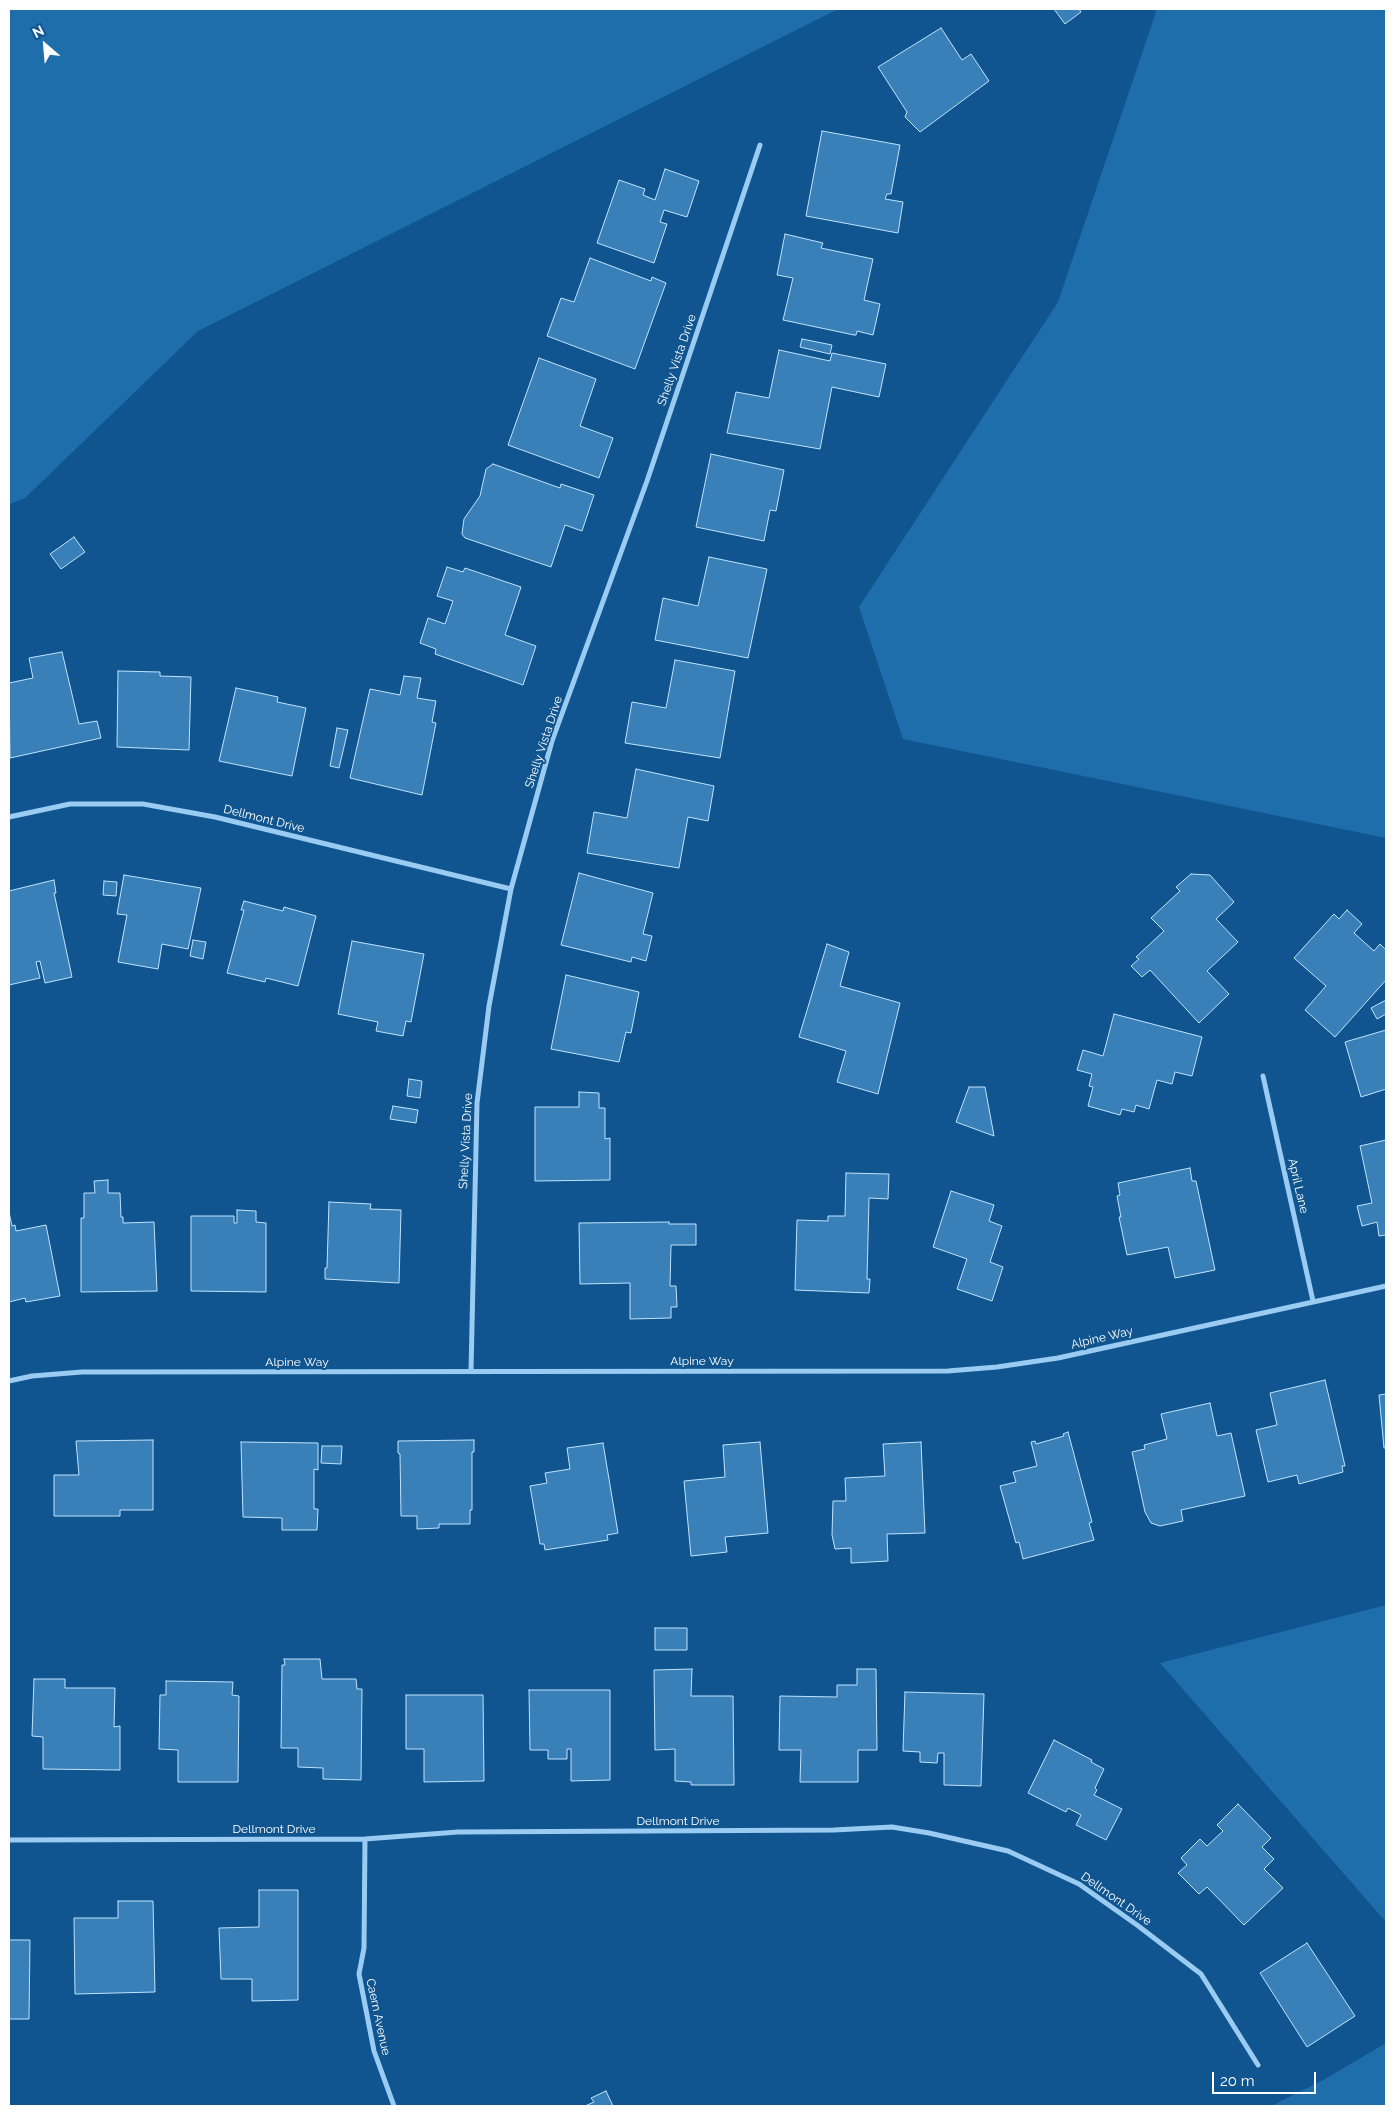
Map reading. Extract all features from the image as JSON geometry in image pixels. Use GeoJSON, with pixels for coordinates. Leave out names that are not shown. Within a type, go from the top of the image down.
{"type":"FeatureCollection","features":[{"type":"Feature","properties":{"kind":"street","name":"Shelly Vista Drive"},"geometry":{"type":"LineString","coordinates":[[471,1371],[477,1103],[486,1025],[511,889],[552,740],[650,472],[760,145]]}},
{"type":"Feature","properties":{"kind":"street","name":"Dellmont Drive"},"geometry":{"type":"LineString","coordinates":[[9,817],[70,804],[143,804],[215,817],[511,889]]}},
{"type":"Feature","properties":{"kind":"street","name":"April Lane"},"geometry":{"type":"LineString","coordinates":[[1264,1076],[1313,1301]]}},
{"type":"Feature","properties":{"kind":"street","name":"Alpine Way"},"geometry":{"type":"LineString","coordinates":[[9,1381],[32,1376],[82,1372],[907,1372],[997,1367],[1058,1358],[1386,1286]]}},
{"type":"Feature","properties":{"kind":"street","name":"Dellmont Drive"},"geometry":{"type":"LineString","coordinates":[[9,1840],[365,1839],[458,1832],[824,1830],[892,1827],[1008,1851],[1080,1884],[1137,1924],[1201,1974],[1258,2065]]}},
{"type":"Feature","properties":{"kind":"street","name":"Caern Avenue"},"geometry":{"type":"LineString","coordinates":[[365,1839],[364,1948],[359,1974],[374,2051],[394,2106]]}},
{"type":"Feature","properties":{"kind":"shaded area"},"geometry":{"type":"Polygon","coordinates":[[[9,9],[838,9],[198,331],[25,498],[9,504],[9,9]]]}},
{"type":"Feature","properties":{"kind":"shaded area"},"geometry":{"type":"Polygon","coordinates":[[[1157,9],[1386,9],[1386,838],[903,739],[859,607],[1058,302],[1157,9]]]}},
{"type":"Feature","properties":{"kind":"shaded area"},"geometry":{"type":"Polygon","coordinates":[[[1386,1605],[1386,1922],[1160,1663],[1386,1605]]]}},
{"type":"Feature","properties":{"kind":"shaded area"},"geometry":{"type":"Polygon","coordinates":[[[1386,2043],[1386,2106],[1271,2106],[1325,2079],[1386,2043]]]}},
{"type":"Feature","properties":{"kind":"building"},"geometry":{"type":"Polygon","coordinates":[[[1054,9],[1079,9],[1081,12],[1065,24],[1054,9]]]}},
{"type":"Feature","properties":{"kind":"building"},"geometry":{"type":"Polygon","coordinates":[[[941,28],[962,60],[971,54],[989,81],[920,132],[905,117],[907,112],[878,67],[941,28]]]}},
{"type":"Feature","properties":{"kind":"building"},"geometry":{"type":"Polygon","coordinates":[[[822,131],[900,145],[891,194],[887,194],[885,199],[903,202],[898,233],[806,216],[822,131]]]}},
{"type":"Feature","properties":{"kind":"building"},"geometry":{"type":"Polygon","coordinates":[[[665,169],[699,181],[687,217],[664,210],[660,222],[667,224],[654,263],[597,243],[619,180],[645,189],[643,195],[655,200],[665,169]]]}},
{"type":"Feature","properties":{"kind":"building"},"geometry":{"type":"Polygon","coordinates":[[[785,234],[823,243],[821,248],[873,259],[864,300],[880,304],[873,335],[857,331],[856,335],[854,335],[783,320],[793,278],[777,275],[785,234]]]}},
{"type":"Feature","properties":{"kind":"building"},"geometry":{"type":"Polygon","coordinates":[[[590,258],[651,281],[652,277],[666,283],[635,369],[547,336],[561,298],[574,302],[590,258]]]}},
{"type":"Feature","properties":{"kind":"building"},"geometry":{"type":"Polygon","coordinates":[[[802,339],[832,345],[830,354],[800,347],[802,339]]]}},
{"type":"Feature","properties":{"kind":"building"},"geometry":{"type":"Polygon","coordinates":[[[779,350],[830,361],[832,353],[886,364],[879,397],[832,387],[820,449],[727,433],[736,392],[769,398],[779,350]]]}},
{"type":"Feature","properties":{"kind":"building"},"geometry":{"type":"Polygon","coordinates":[[[539,358],[596,379],[580,426],[613,438],[599,478],[508,445],[539,358]]]}},
{"type":"Feature","properties":{"kind":"building"},"geometry":{"type":"Polygon","coordinates":[[[711,454],[784,470],[776,511],[770,510],[764,541],[696,527],[711,454]]]}},
{"type":"Feature","properties":{"kind":"building"},"geometry":{"type":"Polygon","coordinates":[[[493,464],[560,488],[561,484],[594,495],[582,531],[565,525],[551,567],[465,538],[462,534],[464,519],[480,496],[486,469],[493,464]]]}},
{"type":"Feature","properties":{"kind":"building"},"geometry":{"type":"Polygon","coordinates":[[[74,537],[85,552],[61,569],[50,554],[74,537]]]}},
{"type":"Feature","properties":{"kind":"building"},"geometry":{"type":"Polygon","coordinates":[[[709,557],[767,569],[748,658],[655,640],[663,598],[698,606],[709,557]]]}},
{"type":"Feature","properties":{"kind":"building"},"geometry":{"type":"Polygon","coordinates":[[[447,567],[463,572],[465,568],[521,587],[505,635],[536,646],[523,685],[435,654],[436,649],[420,643],[428,618],[445,624],[453,601],[437,596],[447,567]]]}},
{"type":"Feature","properties":{"kind":"building"},"geometry":{"type":"Polygon","coordinates":[[[62,652],[79,724],[97,721],[101,738],[10,758],[9,683],[33,678],[29,658],[62,652]]]}},
{"type":"Feature","properties":{"kind":"building"},"geometry":{"type":"Polygon","coordinates":[[[675,660],[735,671],[720,758],[625,743],[632,702],[666,708],[675,660]]]}},
{"type":"Feature","properties":{"kind":"building"},"geometry":{"type":"Polygon","coordinates":[[[118,671],[160,672],[160,676],[191,677],[189,750],[117,747],[118,671]]]}},
{"type":"Feature","properties":{"kind":"building"},"geometry":{"type":"Polygon","coordinates":[[[404,676],[421,678],[417,698],[436,701],[432,722],[436,723],[422,795],[350,778],[370,689],[400,695],[404,676]]]}},
{"type":"Feature","properties":{"kind":"building"},"geometry":{"type":"Polygon","coordinates":[[[236,688],[278,697],[277,702],[306,708],[292,776],[219,761],[236,688]]]}},
{"type":"Feature","properties":{"kind":"building"},"geometry":{"type":"Polygon","coordinates":[[[337,728],[348,730],[339,768],[330,766],[337,728]]]}},
{"type":"Feature","properties":{"kind":"building"},"geometry":{"type":"Polygon","coordinates":[[[636,769],[714,786],[708,821],[688,817],[679,868],[587,853],[594,812],[627,818],[636,769]]]}},
{"type":"Feature","properties":{"kind":"building"},"geometry":{"type":"Polygon","coordinates":[[[579,873],[653,893],[643,934],[652,936],[646,961],[632,957],[631,962],[561,945],[579,873]]]}},
{"type":"Feature","properties":{"kind":"building"},"geometry":{"type":"Polygon","coordinates":[[[1191,874],[1210,875],[1234,902],[1216,919],[1238,942],[1207,971],[1229,994],[1199,1023],[1150,970],[1142,977],[1131,966],[1139,959],[1136,957],[1164,931],[1151,918],[1180,891],[1176,887],[1191,874]]]}},
{"type":"Feature","properties":{"kind":"building"},"geometry":{"type":"Polygon","coordinates":[[[124,875],[201,888],[188,949],[162,944],[158,969],[118,962],[127,915],[117,914],[124,875]]]}},
{"type":"Feature","properties":{"kind":"building"},"geometry":{"type":"Polygon","coordinates":[[[54,880],[56,893],[54,893],[72,977],[45,983],[40,961],[36,962],[40,978],[9,985],[9,891],[54,880]]]}},
{"type":"Feature","properties":{"kind":"building"},"geometry":{"type":"Polygon","coordinates":[[[104,881],[117,882],[116,896],[103,895],[104,881]]]}},
{"type":"Feature","properties":{"kind":"building"},"geometry":{"type":"Polygon","coordinates":[[[244,901],[283,911],[284,907],[316,916],[298,986],[266,978],[265,982],[227,973],[244,910],[241,910],[244,901]]]}},
{"type":"Feature","properties":{"kind":"building"},"geometry":{"type":"Polygon","coordinates":[[[1347,910],[1362,924],[1354,933],[1374,951],[1380,944],[1386,950],[1386,980],[1335,1037],[1305,1010],[1326,986],[1294,958],[1334,914],[1339,919],[1347,910]]]}},
{"type":"Feature","properties":{"kind":"building"},"geometry":{"type":"Polygon","coordinates":[[[193,940],[206,942],[203,959],[190,956],[193,940]]]}},
{"type":"Feature","properties":{"kind":"building"},"geometry":{"type":"Polygon","coordinates":[[[352,941],[424,954],[411,1022],[406,1021],[403,1036],[376,1031],[378,1022],[338,1014],[352,941]]]}},
{"type":"Feature","properties":{"kind":"building"},"geometry":{"type":"Polygon","coordinates":[[[827,944],[849,952],[840,986],[900,1003],[878,1094],[837,1082],[846,1051],[799,1037],[827,944]]]}},
{"type":"Feature","properties":{"kind":"building"},"geometry":{"type":"Polygon","coordinates":[[[566,975],[639,992],[631,1033],[626,1032],[619,1062],[551,1049],[566,975]]]}},
{"type":"Feature","properties":{"kind":"building"},"geometry":{"type":"Polygon","coordinates":[[[1386,1000],[1386,1014],[1377,1019],[1371,1008],[1386,1000]]]}},
{"type":"Feature","properties":{"kind":"building"},"geometry":{"type":"Polygon","coordinates":[[[1114,1014],[1202,1037],[1192,1076],[1175,1072],[1172,1084],[1157,1080],[1149,1109],[1136,1105],[1134,1112],[1122,1109],[1120,1115],[1088,1106],[1093,1087],[1089,1086],[1092,1074],[1077,1070],[1083,1050],[1103,1056],[1114,1014]]]}},
{"type":"Feature","properties":{"kind":"building"},"geometry":{"type":"Polygon","coordinates":[[[1386,1030],[1386,1089],[1361,1097],[1345,1042],[1386,1030]]]}},
{"type":"Feature","properties":{"kind":"building"},"geometry":{"type":"Polygon","coordinates":[[[409,1079],[422,1081],[420,1098],[407,1096],[409,1079]]]}},
{"type":"Feature","properties":{"kind":"building"},"geometry":{"type":"Polygon","coordinates":[[[969,1087],[985,1087],[994,1136],[956,1122],[969,1087]]]}},
{"type":"Feature","properties":{"kind":"building"},"geometry":{"type":"Polygon","coordinates":[[[579,1092],[599,1093],[599,1108],[605,1108],[605,1139],[610,1138],[610,1180],[535,1181],[535,1107],[579,1107],[579,1092]]]}},
{"type":"Feature","properties":{"kind":"building"},"geometry":{"type":"Polygon","coordinates":[[[393,1106],[418,1110],[416,1123],[390,1119],[393,1106]]]}},
{"type":"Feature","properties":{"kind":"building"},"geometry":{"type":"Polygon","coordinates":[[[1386,1140],[1386,1235],[1379,1236],[1377,1222],[1362,1226],[1357,1206],[1372,1203],[1360,1146],[1386,1140]]]}},
{"type":"Feature","properties":{"kind":"building"},"geometry":{"type":"Polygon","coordinates":[[[1190,1168],[1192,1181],[1196,1181],[1215,1270],[1175,1278],[1168,1247],[1127,1255],[1119,1217],[1121,1217],[1117,1196],[1120,1195],[1118,1183],[1190,1168]]]}},
{"type":"Feature","properties":{"kind":"building"},"geometry":{"type":"Polygon","coordinates":[[[846,1173],[889,1174],[888,1199],[869,1198],[867,1279],[870,1279],[869,1293],[795,1290],[797,1220],[828,1221],[828,1216],[845,1216],[846,1173]]]}},
{"type":"Feature","properties":{"kind":"building"},"geometry":{"type":"Polygon","coordinates":[[[108,1180],[108,1193],[120,1193],[123,1223],[154,1222],[157,1291],[81,1292],[81,1218],[84,1218],[84,1193],[95,1193],[94,1181],[108,1180]]]}},
{"type":"Feature","properties":{"kind":"building"},"geometry":{"type":"Polygon","coordinates":[[[951,1191],[994,1205],[989,1221],[1002,1226],[990,1262],[1003,1267],[992,1301],[957,1289],[967,1259],[933,1247],[951,1191]]]}},
{"type":"Feature","properties":{"kind":"building"},"geometry":{"type":"Polygon","coordinates":[[[329,1202],[371,1204],[370,1209],[401,1210],[399,1283],[325,1279],[329,1202]]]}},
{"type":"Feature","properties":{"kind":"building"},"geometry":{"type":"Polygon","coordinates":[[[237,1210],[256,1211],[256,1222],[266,1223],[266,1292],[191,1291],[191,1216],[234,1216],[234,1223],[237,1223],[237,1210]]]}},
{"type":"Feature","properties":{"kind":"building"},"geometry":{"type":"Polygon","coordinates":[[[9,1212],[12,1226],[15,1225],[16,1231],[46,1225],[60,1296],[26,1302],[25,1298],[9,1302],[9,1212]]]}},
{"type":"Feature","properties":{"kind":"building"},"geometry":{"type":"Polygon","coordinates":[[[669,1222],[669,1224],[696,1224],[696,1245],[671,1245],[670,1286],[676,1286],[677,1307],[671,1307],[671,1318],[630,1319],[630,1283],[580,1284],[579,1223],[669,1222]]]}},
{"type":"Feature","properties":{"kind":"building"},"geometry":{"type":"Polygon","coordinates":[[[1325,1380],[1345,1466],[1342,1466],[1343,1472],[1299,1484],[1297,1475],[1268,1482],[1256,1430],[1277,1425],[1270,1393],[1325,1380]]]}},
{"type":"Feature","properties":{"kind":"building"},"geometry":{"type":"Polygon","coordinates":[[[1386,1394],[1386,1448],[1384,1448],[1379,1395],[1386,1394]]]}},
{"type":"Feature","properties":{"kind":"building"},"geometry":{"type":"Polygon","coordinates":[[[1210,1403],[1217,1436],[1231,1433],[1245,1496],[1181,1510],[1183,1521],[1160,1526],[1151,1523],[1145,1512],[1132,1452],[1145,1449],[1144,1445],[1167,1439],[1161,1414],[1210,1403]]]}},
{"type":"Feature","properties":{"kind":"building"},"geometry":{"type":"Polygon","coordinates":[[[1068,1432],[1092,1522],[1089,1523],[1094,1540],[1023,1559],[1019,1542],[1016,1543],[1000,1486],[1016,1482],[1013,1472],[1037,1466],[1031,1442],[1035,1441],[1036,1444],[1064,1436],[1063,1434],[1068,1432]]]}},
{"type":"Feature","properties":{"kind":"building"},"geometry":{"type":"Polygon","coordinates":[[[153,1440],[153,1510],[120,1510],[120,1516],[54,1516],[54,1475],[79,1475],[76,1441],[153,1440]]]}},
{"type":"Feature","properties":{"kind":"building"},"geometry":{"type":"Polygon","coordinates":[[[474,1440],[470,1524],[439,1524],[439,1528],[417,1529],[417,1516],[401,1516],[398,1441],[474,1440]]]}},
{"type":"Feature","properties":{"kind":"building"},"geometry":{"type":"Polygon","coordinates":[[[241,1442],[318,1443],[318,1470],[314,1469],[314,1509],[318,1509],[317,1530],[282,1530],[282,1518],[243,1517],[241,1442]]]}},
{"type":"Feature","properties":{"kind":"building"},"geometry":{"type":"Polygon","coordinates":[[[760,1442],[768,1533],[725,1537],[727,1552],[691,1556],[684,1481],[725,1477],[723,1445],[760,1442]]]}},
{"type":"Feature","properties":{"kind":"building"},"geometry":{"type":"Polygon","coordinates":[[[921,1442],[925,1533],[887,1534],[888,1561],[851,1563],[851,1548],[835,1549],[832,1535],[833,1501],[846,1501],[845,1478],[885,1476],[883,1444],[921,1442]]]}},
{"type":"Feature","properties":{"kind":"building"},"geometry":{"type":"Polygon","coordinates":[[[603,1443],[618,1533],[607,1535],[608,1540],[545,1550],[544,1544],[540,1544],[530,1486],[547,1483],[545,1473],[570,1469],[567,1448],[603,1443]]]}},
{"type":"Feature","properties":{"kind":"building"},"geometry":{"type":"Polygon","coordinates":[[[322,1446],[342,1446],[341,1464],[321,1463],[322,1446]]]}},
{"type":"Feature","properties":{"kind":"building"},"geometry":{"type":"Polygon","coordinates":[[[655,1628],[687,1628],[687,1650],[655,1650],[655,1628]]]}},
{"type":"Feature","properties":{"kind":"building"},"geometry":{"type":"Polygon","coordinates":[[[284,1659],[320,1659],[322,1679],[356,1679],[357,1689],[362,1689],[361,1780],[323,1779],[323,1768],[298,1767],[298,1748],[281,1748],[282,1665],[285,1665],[284,1659]]]}},
{"type":"Feature","properties":{"kind":"building"},"geometry":{"type":"Polygon","coordinates":[[[692,1669],[691,1696],[733,1696],[734,1785],[691,1785],[691,1782],[675,1781],[675,1749],[655,1750],[654,1670],[692,1669]]]}},
{"type":"Feature","properties":{"kind":"building"},"geometry":{"type":"Polygon","coordinates":[[[857,1669],[876,1669],[877,1750],[858,1750],[858,1782],[800,1782],[801,1750],[779,1750],[780,1696],[837,1697],[837,1685],[857,1685],[857,1669]]]}},
{"type":"Feature","properties":{"kind":"building"},"geometry":{"type":"Polygon","coordinates":[[[34,1679],[65,1679],[65,1688],[115,1688],[114,1727],[120,1726],[120,1770],[43,1769],[43,1737],[32,1736],[34,1679]]]}},
{"type":"Feature","properties":{"kind":"building"},"geometry":{"type":"Polygon","coordinates":[[[166,1681],[233,1682],[232,1695],[239,1696],[238,1782],[178,1782],[178,1750],[159,1749],[160,1695],[166,1695],[166,1681]]]}},
{"type":"Feature","properties":{"kind":"building"},"geometry":{"type":"Polygon","coordinates":[[[529,1690],[610,1690],[610,1780],[571,1781],[571,1749],[567,1749],[567,1759],[548,1759],[548,1750],[530,1750],[529,1690]]]}},
{"type":"Feature","properties":{"kind":"building"},"geometry":{"type":"Polygon","coordinates":[[[905,1692],[984,1694],[981,1786],[944,1785],[944,1753],[938,1753],[937,1763],[920,1762],[920,1752],[903,1751],[905,1692]]]}},
{"type":"Feature","properties":{"kind":"building"},"geometry":{"type":"Polygon","coordinates":[[[406,1695],[483,1695],[484,1781],[424,1782],[424,1749],[406,1749],[406,1695]]]}},
{"type":"Feature","properties":{"kind":"building"},"geometry":{"type":"Polygon","coordinates":[[[1054,1740],[1092,1760],[1091,1762],[1104,1769],[1095,1788],[1097,1790],[1094,1795],[1122,1809],[1106,1840],[1076,1825],[1081,1815],[1068,1808],[1066,1812],[1028,1793],[1054,1740]]]}},
{"type":"Feature","properties":{"kind":"building"},"geometry":{"type":"Polygon","coordinates":[[[1238,1804],[1271,1838],[1262,1847],[1274,1859],[1264,1869],[1283,1888],[1244,1925],[1207,1887],[1199,1894],[1178,1873],[1187,1865],[1181,1858],[1200,1839],[1207,1846],[1223,1831],[1217,1825],[1238,1804]]]}},
{"type":"Feature","properties":{"kind":"building"},"geometry":{"type":"Polygon","coordinates":[[[259,1890],[298,1890],[298,2000],[252,2001],[252,1979],[221,1979],[219,1928],[259,1927],[259,1890]]]}},
{"type":"Feature","properties":{"kind":"building"},"geometry":{"type":"Polygon","coordinates":[[[118,1901],[153,1901],[155,1992],[75,1994],[74,1918],[118,1918],[118,1901]]]}},
{"type":"Feature","properties":{"kind":"building"},"geometry":{"type":"Polygon","coordinates":[[[9,1940],[30,1940],[29,2019],[9,2019],[9,1940]]]}},
{"type":"Feature","properties":{"kind":"building"},"geometry":{"type":"Polygon","coordinates":[[[1307,1943],[1355,2016],[1307,2047],[1260,1973],[1307,1943]]]}},
{"type":"Feature","properties":{"kind":"building"},"geometry":{"type":"Polygon","coordinates":[[[606,2091],[613,2106],[585,2106],[594,2102],[591,2098],[606,2091]]]}}]}
